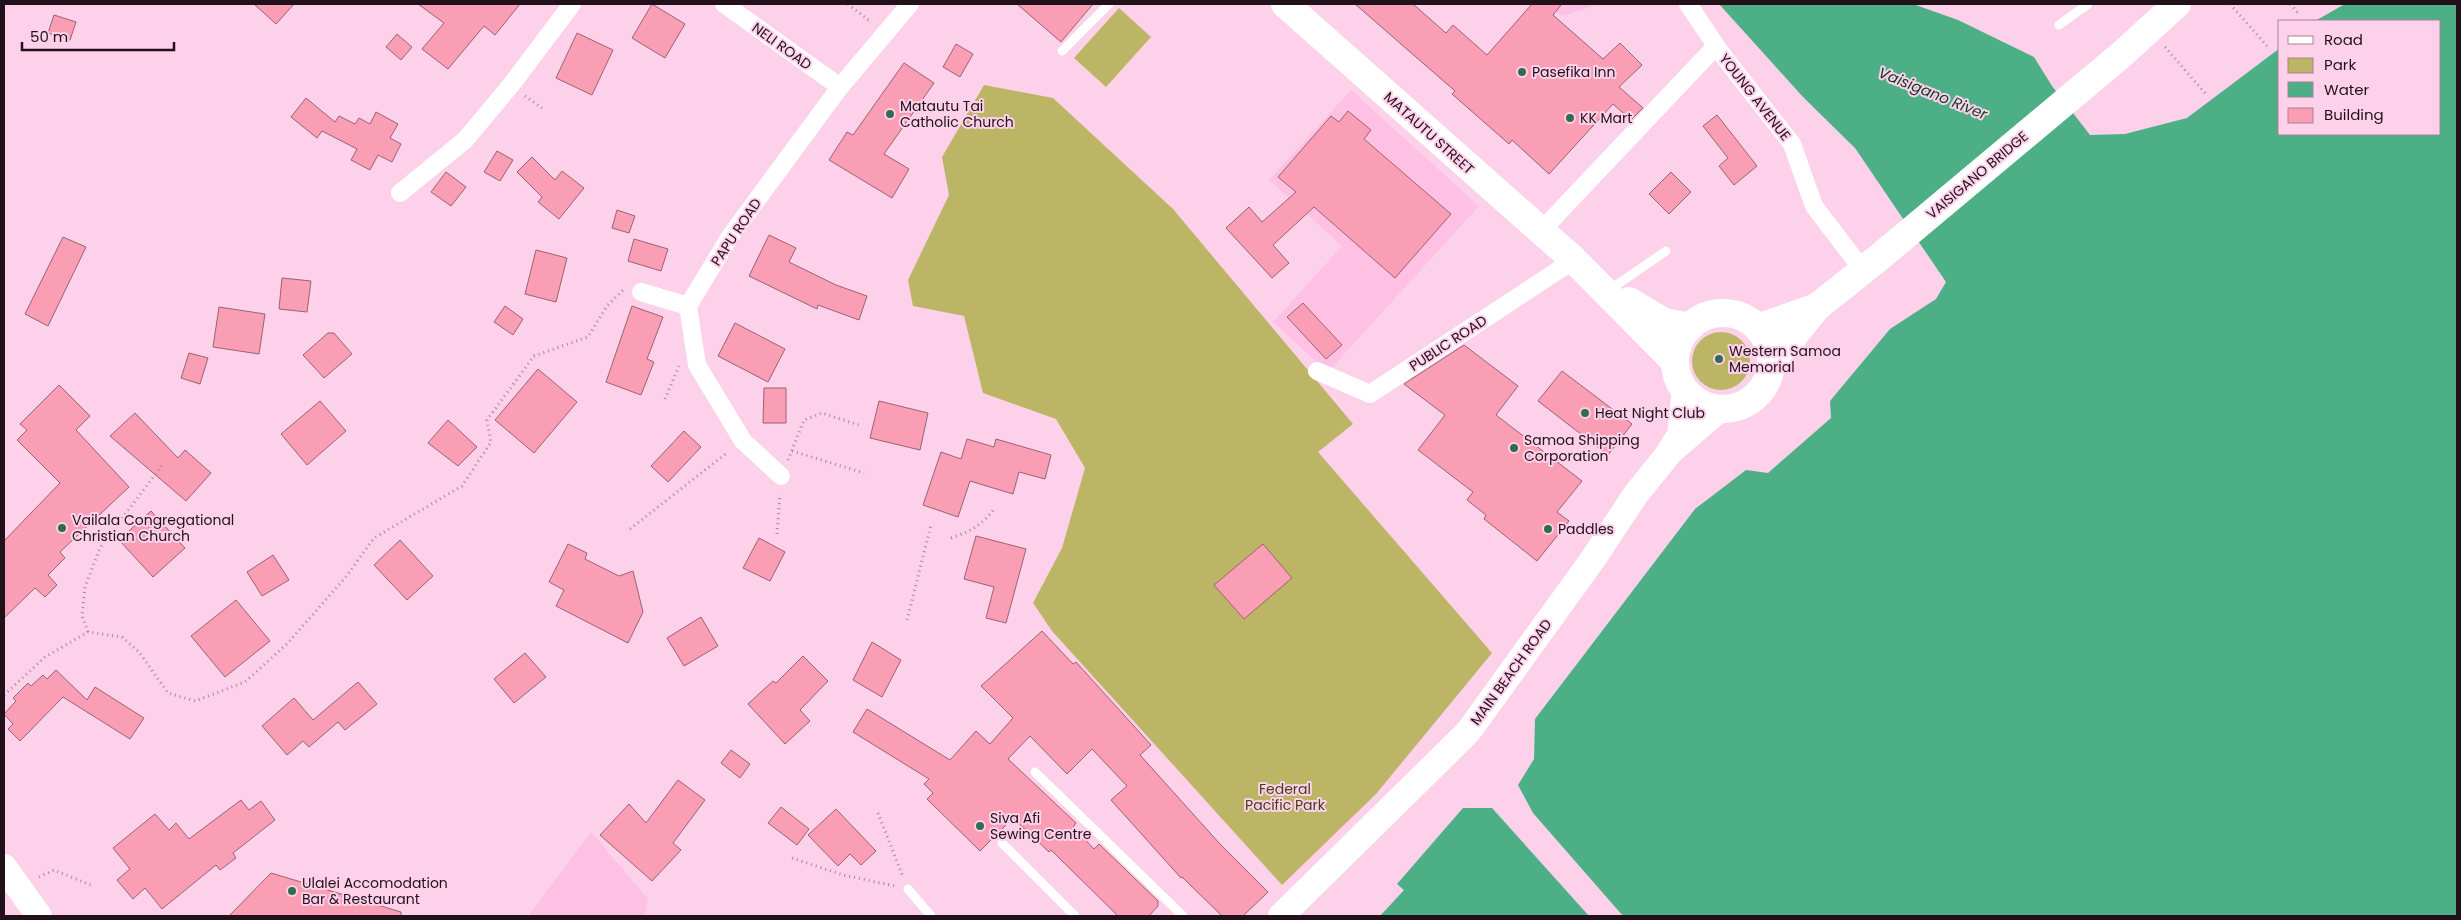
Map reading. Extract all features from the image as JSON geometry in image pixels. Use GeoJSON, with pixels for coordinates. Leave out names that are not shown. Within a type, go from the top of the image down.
{"type":"FeatureCollection","features":[{"type":"Feature","properties":{"kind":"main road","name":"MATAUTU STREET"},"geometry":{"type":"LineString","coordinates":[[1285,4],[1574,260],[1675,362]]}},
{"type":"Feature","properties":{"kind":"main road"},"geometry":{"type":"LineString","coordinates":[[2149,30],[2177,4]]}},
{"type":"Feature","properties":{"kind":"main road","name":"VAISIGANO BRIDGE"},"geometry":{"type":"LineString","coordinates":[[1869,265],[2149,30]]}},
{"type":"Feature","properties":{"kind":"main road","name":"MATAUTU STREET"},"geometry":{"type":"LineString","coordinates":[[1574,260],[1638,308],[1664,322],[1690,327]]}},
{"type":"Feature","properties":{"kind":"main road"},"geometry":{"type":"LineString","coordinates":[[1771,364],[1766,340],[1758,328],[1744,318],[1728,314],[1712,315],[1697,321],[1690,327],[1677,346],[1675,362],[1676,372],[1685,390],[1694,400],[1706,406],[1720,409],[1733,408],[1746,403],[1756,396],[1766,384],[1771,364],[1817,306],[1869,265]]}},
{"type":"Feature","properties":{"kind":"main road"},"geometry":{"type":"LineString","coordinates":[[1758,328],[1817,306]]}},
{"type":"Feature","properties":{"kind":"main road"},"geometry":{"type":"LineString","coordinates":[[1670,452],[1680,435],[1685,390]]}},
{"type":"Feature","properties":{"kind":"main road","name":"MAIN BEACH ROAD"},"geometry":{"type":"LineString","coordinates":[[1281,916],[1468,732],[1593,559],[1636,494],[1670,452],[1720,409]]}},
{"type":"Feature","properties":{"kind":"main road"},"geometry":{"type":"LineString","coordinates":[[11,877],[39,916]]}},
{"type":"Feature","properties":{"kind":"street"},"geometry":{"type":"LineString","coordinates":[[400,193],[465,140],[511,85],[572,4]]}},
{"type":"Feature","properties":{"kind":"street","name":"NELI ROAD"},"geometry":{"type":"LineString","coordinates":[[724,4],[840,87]]}},
{"type":"Feature","properties":{"kind":"street","name":"PAPU ROAD"},"geometry":{"type":"LineString","coordinates":[[688,306],[731,235],[840,87],[910,4]]}},
{"type":"Feature","properties":{"kind":"street","name":"YOUNG AVENUE"},"geometry":{"type":"LineString","coordinates":[[1688,4],[1716,46],[1792,144],[1814,206],[1869,265]]}},
{"type":"Feature","properties":{"kind":"street"},"geometry":{"type":"LineString","coordinates":[[1541,230],[1716,46]]}},
{"type":"Feature","properties":{"kind":"street","name":"PUBLIC ROAD"},"geometry":{"type":"LineString","coordinates":[[1317,371],[1370,394],[1574,260]]}},
{"type":"Feature","properties":{"kind":"street"},"geometry":{"type":"LineString","coordinates":[[641,292],[688,306],[697,364],[742,441],[781,476]]}},
{"type":"Feature","properties":{"kind":"lane"},"geometry":{"type":"LineString","coordinates":[[1062,51],[1109,4]]}},
{"type":"Feature","properties":{"kind":"lane"},"geometry":{"type":"LineString","coordinates":[[2059,25],[2088,4]]}},
{"type":"Feature","properties":{"kind":"lane"},"geometry":{"type":"LineString","coordinates":[[1612,288],[1666,251]]}},
{"type":"Feature","properties":{"kind":"lane"},"geometry":{"type":"LineString","coordinates":[[1035,772],[1183,916]]}},
{"type":"Feature","properties":{"kind":"lane"},"geometry":{"type":"LineString","coordinates":[[1002,843],[1075,916]]}},
{"type":"Feature","properties":{"kind":"lane"},"geometry":{"type":"LineString","coordinates":[[908,889],[931,916]]}},
{"type":"Feature","properties":{"kind":"path"},"geometry":{"type":"LineString","coordinates":[[848,4],[886,33]]}},
{"type":"Feature","properties":{"kind":"path"},"geometry":{"type":"LineString","coordinates":[[2230,4],[2267,46]]}},
{"type":"Feature","properties":{"kind":"path"},"geometry":{"type":"LineString","coordinates":[[2290,4],[2298,14]]}},
{"type":"Feature","properties":{"kind":"path"},"geometry":{"type":"LineString","coordinates":[[2149,30],[2205,93]]}},
{"type":"Feature","properties":{"kind":"path"},"geometry":{"type":"LineString","coordinates":[[4,695],[45,657],[88,632],[122,637],[139,652],[168,693],[195,701],[245,682],[288,644],[345,578],[374,538],[462,486],[491,442],[487,420],[534,356],[588,336],[621,289],[641,292]]}},
{"type":"Feature","properties":{"kind":"path"},"geometry":{"type":"LineString","coordinates":[[777,534],[781,476],[804,420],[822,413],[862,426]]}},
{"type":"Feature","properties":{"kind":"path"},"geometry":{"type":"LineString","coordinates":[[630,529],[742,441]]}},
{"type":"Feature","properties":{"kind":"path"},"geometry":{"type":"LineString","coordinates":[[792,452],[864,473]]}},
{"type":"Feature","properties":{"kind":"path"},"geometry":{"type":"LineString","coordinates":[[88,632],[82,616],[85,587],[100,548],[163,464]]}},
{"type":"Feature","properties":{"kind":"path"},"geometry":{"type":"LineString","coordinates":[[952,538],[971,532],[986,520],[994,509]]}},
{"type":"Feature","properties":{"kind":"path"},"geometry":{"type":"LineString","coordinates":[[907,620],[931,525]]}},
{"type":"Feature","properties":{"kind":"path"},"geometry":{"type":"LineString","coordinates":[[878,812],[908,889]]}},
{"type":"Feature","properties":{"kind":"path"},"geometry":{"type":"LineString","coordinates":[[792,858],[843,875],[908,889]]}},
{"type":"Feature","properties":{"kind":"path"},"geometry":{"type":"LineString","coordinates":[[11,877],[54,870],[93,886]]}},
{"type":"Feature","properties":{"kind":"shaded area"},"geometry":{"type":"Polygon","coordinates":[[[1541,4],[1600,4],[1563,16],[1541,4]]]}},
{"type":"Feature","properties":{"kind":"shaded area"},"geometry":{"type":"Polygon","coordinates":[[[1351,90],[1479,206],[1328,372],[1273,322],[1342,246],[1269,180],[1351,90]]]}},
{"type":"Feature","properties":{"kind":"shaded area"},"geometry":{"type":"Polygon","coordinates":[[[591,832],[648,899],[644,916],[528,916],[591,832]]]}},
{"type":"Feature","properties":{"kind":"green space"},"geometry":{"type":"Polygon","coordinates":[[[1119,8],[1151,37],[1106,87],[1074,58],[1119,8]]]}},
{"type":"Feature","properties":{"kind":"green space","name":"Federal Pacific Park"},"geometry":{"type":"Polygon","coordinates":[[[984,85],[1053,98],[1173,209],[1353,424],[1318,452],[1492,653],[1376,794],[1282,885],[1052,631],[1033,603],[1062,548],[1085,468],[1056,419],[983,393],[964,316],[913,306],[908,280],[949,195],[942,157],[984,85]]]}},
{"type":"Feature","properties":{"kind":"green space"},"geometry":{"type":"Polygon","coordinates":[[[1721,332],[1732,334],[1742,340],[1748,350],[1750,361],[1748,372],[1742,382],[1732,388],[1721,390],[1710,388],[1700,382],[1694,372],[1692,361],[1694,350],[1700,340],[1710,334],[1721,332]]]}},
{"type":"Feature","properties":{"kind":"water","name":"Vaisigano River"},"geometry":{"type":"Polygon","coordinates":[[[1719,4],[1913,4],[1958,20],[2034,57],[2052,86],[2090,135],[2125,134],[2187,118],[2278,50],[2278,135],[2441,135],[2441,20],[2317,20],[2345,4],[2457,4],[2457,916],[1623,916],[1533,813],[1518,785],[1534,759],[1535,719],[1695,509],[1746,470],[1768,473],[1831,418],[1830,401],[1890,329],[1936,299],[1946,282],[1855,148],[1804,98],[1719,4]]]}},
{"type":"Feature","properties":{"kind":"water"},"geometry":{"type":"Polygon","coordinates":[[[1463,808],[1492,808],[1589,916],[1380,916],[1404,890],[1397,884],[1463,808]]]}},
{"type":"Feature","properties":{"kind":"building"},"geometry":{"type":"Polygon","coordinates":[[[254,4],[294,4],[276,24],[254,4]]]}},
{"type":"Feature","properties":{"kind":"building"},"geometry":{"type":"Polygon","coordinates":[[[418,4],[520,4],[495,35],[484,26],[448,69],[422,49],[444,23],[418,4]]]}},
{"type":"Feature","properties":{"kind":"building"},"geometry":{"type":"Polygon","coordinates":[[[652,4],[685,24],[665,58],[632,38],[652,4]]]}},
{"type":"Feature","properties":{"kind":"building"},"geometry":{"type":"Polygon","coordinates":[[[1017,4],[1093,4],[1061,42],[1017,4]]]}},
{"type":"Feature","properties":{"kind":"building"},"geometry":{"type":"Polygon","coordinates":[[[1355,4],[1413,4],[1446,33],[1453,25],[1487,55],[1532,4],[1562,4],[1553,15],[1603,59],[1620,43],[1642,65],[1619,87],[1643,108],[1631,120],[1613,104],[1549,174],[1512,140],[1509,144],[1452,94],[1455,91],[1355,4]]]}},
{"type":"Feature","properties":{"kind":"building"},"geometry":{"type":"Polygon","coordinates":[[[54,15],[76,22],[70,40],[48,33],[54,15]]]}},
{"type":"Feature","properties":{"kind":"building"},"geometry":{"type":"Polygon","coordinates":[[[577,33],[613,50],[592,95],[556,78],[577,33]]]}},
{"type":"Feature","properties":{"kind":"building"},"geometry":{"type":"Polygon","coordinates":[[[397,34],[412,47],[401,60],[386,47],[397,34]]]}},
{"type":"Feature","properties":{"kind":"building"},"geometry":{"type":"Polygon","coordinates":[[[956,44],[973,54],[960,77],[943,67],[956,44]]]}},
{"type":"Feature","properties":{"kind":"building"},"geometry":{"type":"Polygon","coordinates":[[[904,63],[934,83],[884,154],[909,169],[892,198],[829,160],[847,132],[853,135],[904,63]]]}},
{"type":"Feature","properties":{"kind":"building"},"geometry":{"type":"Polygon","coordinates":[[[306,98],[335,122],[339,116],[355,124],[359,118],[370,124],[376,112],[398,124],[390,138],[401,144],[392,162],[378,155],[370,170],[351,160],[357,149],[322,131],[317,138],[291,117],[306,98]]]}},
{"type":"Feature","properties":{"kind":"building"},"geometry":{"type":"Polygon","coordinates":[[[1348,111],[1371,130],[1364,139],[1451,214],[1395,278],[1314,207],[1273,245],[1289,263],[1272,278],[1226,228],[1249,207],[1262,222],[1296,192],[1278,177],[1331,116],[1339,122],[1348,111]]]}},
{"type":"Feature","properties":{"kind":"building"},"geometry":{"type":"Polygon","coordinates":[[[1717,115],[1757,166],[1734,185],[1719,166],[1728,158],[1703,126],[1717,115]]]}},
{"type":"Feature","properties":{"kind":"building"},"geometry":{"type":"Polygon","coordinates":[[[497,151],[513,160],[500,181],[484,172],[497,151]]]}},
{"type":"Feature","properties":{"kind":"building"},"geometry":{"type":"Polygon","coordinates":[[[532,157],[555,180],[562,171],[584,188],[559,219],[538,202],[542,197],[517,172],[532,157]]]}},
{"type":"Feature","properties":{"kind":"building"},"geometry":{"type":"Polygon","coordinates":[[[446,172],[466,187],[451,206],[431,192],[446,172]]]}},
{"type":"Feature","properties":{"kind":"building"},"geometry":{"type":"Polygon","coordinates":[[[1671,172],[1691,192],[1669,214],[1649,194],[1671,172]]]}},
{"type":"Feature","properties":{"kind":"building"},"geometry":{"type":"Polygon","coordinates":[[[617,210],[635,216],[629,233],[612,228],[617,210]]]}},
{"type":"Feature","properties":{"kind":"building"},"geometry":{"type":"Polygon","coordinates":[[[769,235],[796,248],[789,262],[836,285],[867,296],[859,320],[818,305],[817,309],[749,276],[769,235]]]}},
{"type":"Feature","properties":{"kind":"building"},"geometry":{"type":"Polygon","coordinates":[[[63,237],[86,247],[48,326],[25,314],[63,237]]]}},
{"type":"Feature","properties":{"kind":"building"},"geometry":{"type":"Polygon","coordinates":[[[634,239],[668,249],[661,271],[628,261],[634,239]]]}},
{"type":"Feature","properties":{"kind":"building"},"geometry":{"type":"Polygon","coordinates":[[[536,250],[567,258],[556,302],[525,294],[536,250]]]}},
{"type":"Feature","properties":{"kind":"building"},"geometry":{"type":"Polygon","coordinates":[[[282,278],[311,281],[307,312],[279,309],[282,278]]]}},
{"type":"Feature","properties":{"kind":"building"},"geometry":{"type":"Polygon","coordinates":[[[1303,303],[1342,345],[1326,359],[1287,317],[1303,303]]]}},
{"type":"Feature","properties":{"kind":"building"},"geometry":{"type":"Polygon","coordinates":[[[505,306],[523,319],[513,335],[494,322],[505,306]]]}},
{"type":"Feature","properties":{"kind":"building"},"geometry":{"type":"Polygon","coordinates":[[[632,306],[663,317],[647,359],[654,362],[641,395],[606,382],[632,306]]]}},
{"type":"Feature","properties":{"kind":"building"},"geometry":{"type":"Polygon","coordinates":[[[219,307],[265,314],[259,354],[213,347],[219,307]]]}},
{"type":"Feature","properties":{"kind":"building"},"geometry":{"type":"Polygon","coordinates":[[[735,323],[785,349],[768,382],[718,356],[735,323]]]}},
{"type":"Feature","properties":{"kind":"building"},"geometry":{"type":"Polygon","coordinates":[[[328,333],[334,333],[352,354],[324,378],[303,355],[328,333]]]}},
{"type":"Feature","properties":{"kind":"building"},"geometry":{"type":"Polygon","coordinates":[[[1464,345],[1518,386],[1496,415],[1582,481],[1557,512],[1569,521],[1537,561],[1484,519],[1486,515],[1467,500],[1473,492],[1418,450],[1445,415],[1404,384],[1464,345]]]}},
{"type":"Feature","properties":{"kind":"building"},"geometry":{"type":"Polygon","coordinates":[[[189,353],[208,358],[200,384],[181,378],[189,353]]]}},
{"type":"Feature","properties":{"kind":"building"},"geometry":{"type":"Polygon","coordinates":[[[538,369],[577,402],[534,453],[495,420],[538,369]]]}},
{"type":"Feature","properties":{"kind":"building","name":"Heat Night Club"},"geometry":{"type":"Polygon","coordinates":[[[1562,371],[1632,424],[1608,455],[1538,401],[1562,371]]]}},
{"type":"Feature","properties":{"kind":"building"},"geometry":{"type":"Polygon","coordinates":[[[59,385],[90,416],[76,430],[129,487],[60,552],[65,558],[48,575],[57,585],[45,597],[35,588],[4,618],[4,541],[60,483],[17,440],[27,430],[20,424],[59,385]]]}},
{"type":"Feature","properties":{"kind":"building"},"geometry":{"type":"Polygon","coordinates":[[[764,388],[786,388],[786,423],[763,423],[764,388]]]}},
{"type":"Feature","properties":{"kind":"building"},"geometry":{"type":"Polygon","coordinates":[[[320,401],[346,431],[307,465],[281,434],[320,401]]]}},
{"type":"Feature","properties":{"kind":"building"},"geometry":{"type":"Polygon","coordinates":[[[879,401],[928,413],[920,450],[870,438],[879,401]]]}},
{"type":"Feature","properties":{"kind":"building"},"geometry":{"type":"Polygon","coordinates":[[[135,413],[178,458],[185,450],[211,473],[186,501],[110,436],[135,413]]]}},
{"type":"Feature","properties":{"kind":"building"},"geometry":{"type":"Polygon","coordinates":[[[448,420],[477,447],[458,466],[428,443],[448,420]]]}},
{"type":"Feature","properties":{"kind":"building"},"geometry":{"type":"Polygon","coordinates":[[[684,431],[701,447],[668,482],[651,466],[684,431]]]}},
{"type":"Feature","properties":{"kind":"building"},"geometry":{"type":"Polygon","coordinates":[[[967,439],[994,447],[996,439],[1051,455],[1045,479],[1019,472],[1013,494],[970,481],[958,517],[923,505],[941,452],[961,459],[967,439]]]}},
{"type":"Feature","properties":{"kind":"building"},"geometry":{"type":"Polygon","coordinates":[[[151,511],[185,548],[153,577],[119,540],[151,511]]]}},
{"type":"Feature","properties":{"kind":"building"},"geometry":{"type":"Polygon","coordinates":[[[976,536],[1026,549],[1006,623],[986,618],[994,587],[964,579],[976,536]]]}},
{"type":"Feature","properties":{"kind":"building"},"geometry":{"type":"Polygon","coordinates":[[[759,538],[785,552],[770,581],[743,568],[759,538]]]}},
{"type":"Feature","properties":{"kind":"building"},"geometry":{"type":"Polygon","coordinates":[[[400,540],[433,576],[407,600],[374,565],[400,540]]]}},
{"type":"Feature","properties":{"kind":"building"},"geometry":{"type":"Polygon","coordinates":[[[568,544],[587,553],[585,559],[619,576],[633,571],[643,612],[628,643],[556,606],[564,590],[549,582],[568,544]]]}},
{"type":"Feature","properties":{"kind":"building"},"geometry":{"type":"Polygon","coordinates":[[[1263,544],[1292,578],[1244,619],[1214,585],[1263,544]]]}},
{"type":"Feature","properties":{"kind":"building"},"geometry":{"type":"Polygon","coordinates":[[[273,555],[289,580],[262,596],[247,572],[273,555]]]}},
{"type":"Feature","properties":{"kind":"building"},"geometry":{"type":"Polygon","coordinates":[[[236,600],[270,641],[225,677],[191,636],[236,600]]]}},
{"type":"Feature","properties":{"kind":"building"},"geometry":{"type":"Polygon","coordinates":[[[701,617],[718,646],[684,666],[667,638],[701,617]]]}},
{"type":"Feature","properties":{"kind":"building"},"geometry":{"type":"Polygon","coordinates":[[[1042,631],[1073,664],[1076,662],[1151,745],[1140,755],[1220,844],[1268,892],[1243,916],[1222,916],[1181,878],[1111,800],[1127,786],[1092,749],[1067,774],[1030,736],[1008,759],[1076,823],[1073,827],[1094,849],[1099,844],[1158,901],[1158,906],[1149,916],[1118,916],[1051,850],[1049,852],[1013,818],[980,851],[927,799],[933,793],[924,784],[929,779],[853,732],[867,709],[950,760],[976,731],[990,744],[1013,718],[981,686],[1042,631]]]}},
{"type":"Feature","properties":{"kind":"building"},"geometry":{"type":"Polygon","coordinates":[[[872,642],[901,660],[882,697],[853,680],[872,642]]]}},
{"type":"Feature","properties":{"kind":"building"},"geometry":{"type":"Polygon","coordinates":[[[525,653],[546,677],[514,703],[494,679],[525,653]]]}},
{"type":"Feature","properties":{"kind":"building"},"geometry":{"type":"Polygon","coordinates":[[[803,656],[828,681],[800,710],[810,721],[785,744],[748,704],[773,681],[776,683],[803,656]]]}},
{"type":"Feature","properties":{"kind":"building"},"geometry":{"type":"Polygon","coordinates":[[[56,670],[87,700],[95,687],[144,718],[130,739],[63,697],[20,741],[8,729],[13,724],[4,714],[16,701],[13,698],[28,683],[31,686],[43,675],[47,679],[56,670]]]}},
{"type":"Feature","properties":{"kind":"building"},"geometry":{"type":"Polygon","coordinates":[[[358,682],[377,704],[345,730],[338,722],[309,747],[303,741],[287,755],[262,726],[294,698],[313,720],[358,682]]]}},
{"type":"Feature","properties":{"kind":"building"},"geometry":{"type":"Polygon","coordinates":[[[731,750],[750,764],[740,778],[721,763],[731,750]]]}},
{"type":"Feature","properties":{"kind":"building"},"geometry":{"type":"Polygon","coordinates":[[[678,780],[705,800],[673,843],[681,850],[652,881],[600,835],[629,804],[646,823],[678,780]]]}},
{"type":"Feature","properties":{"kind":"building"},"geometry":{"type":"Polygon","coordinates":[[[241,800],[249,810],[261,801],[275,820],[233,853],[236,858],[220,870],[216,865],[162,909],[145,888],[133,899],[117,880],[130,869],[113,848],[155,814],[169,830],[176,823],[189,839],[241,800]]]}},
{"type":"Feature","properties":{"kind":"building"},"geometry":{"type":"Polygon","coordinates":[[[781,807],[809,829],[797,845],[768,823],[781,807]]]}},
{"type":"Feature","properties":{"kind":"building"},"geometry":{"type":"Polygon","coordinates":[[[836,809],[876,851],[861,865],[850,854],[838,866],[808,835],[836,809]]]}},
{"type":"Feature","properties":{"kind":"building","name":"Ulalei Accomodation Bar & Restaurant"},"geometry":{"type":"Polygon","coordinates":[[[271,873],[401,912],[401,916],[229,916],[271,873]]]}},
{"type":"Feature","properties":{"kind":"place","name":"Pasefika Inn"},"geometry":{"type":"Point","coordinates":[1522,72]}},
{"type":"Feature","properties":{"kind":"place","name":"Matautu Tai Catholic Church"},"geometry":{"type":"Point","coordinates":[890,114]}},
{"type":"Feature","properties":{"kind":"place","name":"KK Mart"},"geometry":{"type":"Point","coordinates":[1570,118]}},
{"type":"Feature","properties":{"kind":"place","name":"Western Samoa Memorial"},"geometry":{"type":"Point","coordinates":[1719,359]}},
{"type":"Feature","properties":{"kind":"place","name":"Heat Night Club"},"geometry":{"type":"Point","coordinates":[1585,413]}},
{"type":"Feature","properties":{"kind":"place","name":"Samoa Shipping Corporation"},"geometry":{"type":"Point","coordinates":[1514,448]}},
{"type":"Feature","properties":{"kind":"place","name":"Vailala Congregational Christian Church"},"geometry":{"type":"Point","coordinates":[62,528]}},
{"type":"Feature","properties":{"kind":"place","name":"Paddles"},"geometry":{"type":"Point","coordinates":[1548,529]}},
{"type":"Feature","properties":{"kind":"place","name":"Siva Afi Sewing Centre"},"geometry":{"type":"Point","coordinates":[980,826]}},
{"type":"Feature","properties":{"kind":"place","name":"Ulalei Accomodation Bar & Restaurant"},"geometry":{"type":"Point","coordinates":[292,891]}}]}
